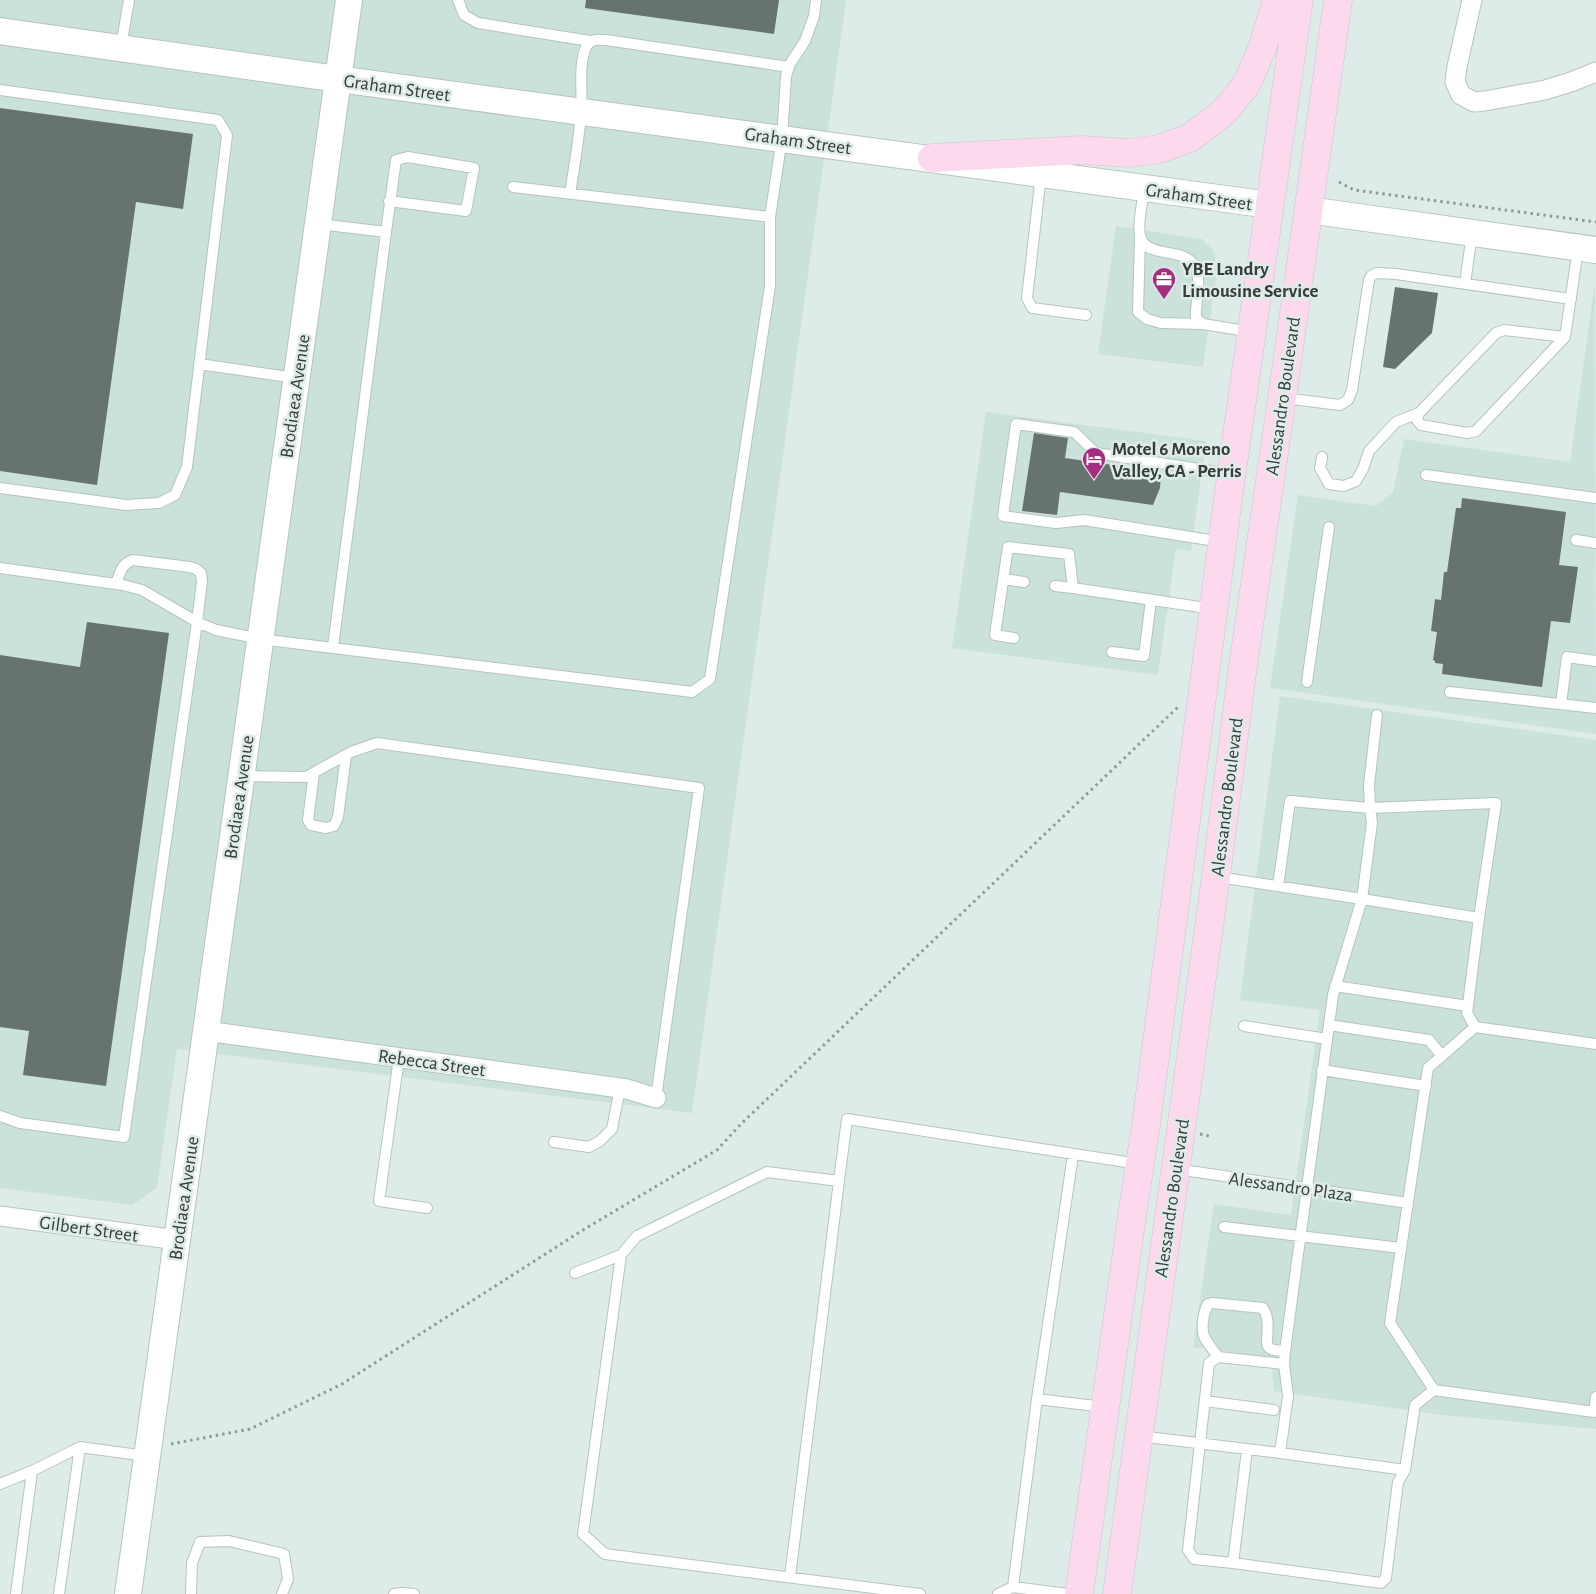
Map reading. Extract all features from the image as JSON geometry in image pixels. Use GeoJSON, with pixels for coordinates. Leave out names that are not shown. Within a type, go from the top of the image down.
{"type":"FeatureCollection","features":[{"type":"Feature","properties":{"kind":"main road"},"geometry":{"type":"LineString","coordinates":[[932,158],[1081,150],[1129,153],[1159,148],[1190,138],[1224,112],[1246,84],[1262,48],[1277,0]]}},
{"type":"Feature","properties":{"kind":"main road","name":"Alessandro Boulevard"},"geometry":{"type":"LineString","coordinates":[[1079,1594],[1140,1164],[1222,542],[1299,0]]}},
{"type":"Feature","properties":{"kind":"main road","name":"Alessandro Boulevard"},"geometry":{"type":"LineString","coordinates":[[1117,1594],[1216,876],[1242,673],[1338,0]]}},
{"type":"Feature","properties":{"kind":"main road","name":"Graham Street"},"geometry":{"type":"LineString","coordinates":[[1270,205],[1308,210]]}},
{"type":"Feature","properties":{"kind":"main road"},"geometry":{"type":"LineString","coordinates":[[1230,486],[1236,544],[1236,570],[1224,662],[1228,668],[1242,673]]}},
{"type":"Feature","properties":{"kind":"main road"},"geometry":{"type":"LineString","coordinates":[[1140,1164],[1175,1168]]}},
{"type":"Feature","properties":{"kind":"street","name":"Brodiaea Avenue"},"geometry":{"type":"LineString","coordinates":[[128,1594],[349,0]]}},
{"type":"Feature","properties":{"kind":"street"},"geometry":{"type":"LineString","coordinates":[[1472,0],[1457,68],[1456,82],[1461,95],[1474,102],[1485,101],[1545,90],[1596,72]]}},
{"type":"Feature","properties":{"kind":"street","name":"Graham Street"},"geometry":{"type":"LineString","coordinates":[[0,31],[338,79],[1270,205]]}},
{"type":"Feature","properties":{"kind":"street","name":"Graham Street"},"geometry":{"type":"LineString","coordinates":[[1308,210],[1587,249]]}},
{"type":"Feature","properties":{"kind":"street","name":"Rebecca Street"},"geometry":{"type":"LineString","coordinates":[[206,1031],[620,1088],[656,1098]]}},
{"type":"Feature","properties":{"kind":"street","name":"Gilbert Street"},"geometry":{"type":"LineString","coordinates":[[0,1216],[177,1240]]}},
{"type":"Feature","properties":{"kind":"lane"},"geometry":{"type":"LineString","coordinates":[[121,48],[129,0]]}},
{"type":"Feature","properties":{"kind":"lane"},"geometry":{"type":"LineString","coordinates":[[458,0],[464,14],[478,23],[590,42],[593,40],[606,40],[789,67]]}},
{"type":"Feature","properties":{"kind":"lane"},"geometry":{"type":"LineString","coordinates":[[0,568],[116,584],[142,590],[197,622],[216,630],[260,639],[692,692],[710,679],[770,286],[770,217],[782,138],[783,95],[786,76],[789,67],[805,41],[814,16],[816,0]]}},
{"type":"Feature","properties":{"kind":"lane"},"geometry":{"type":"LineString","coordinates":[[570,194],[581,111],[581,84],[584,60],[586,48],[590,42]]}},
{"type":"Feature","properties":{"kind":"lane"},"geometry":{"type":"LineString","coordinates":[[0,90],[218,120],[227,135],[187,467],[175,496],[159,503],[126,505],[0,488]]}},
{"type":"Feature","properties":{"kind":"lane"},"geometry":{"type":"LineString","coordinates":[[333,647],[389,201],[396,160],[408,157],[474,168],[466,211],[389,201]]}},
{"type":"Feature","properties":{"kind":"lane"},"geometry":{"type":"LineString","coordinates":[[1041,174],[1027,298],[1032,308],[1086,315]]}},
{"type":"Feature","properties":{"kind":"lane"},"geometry":{"type":"LineString","coordinates":[[513,187],[770,217]]}},
{"type":"Feature","properties":{"kind":"lane"},"geometry":{"type":"LineString","coordinates":[[1144,188],[1139,230],[1138,312],[1147,320],[1161,323],[1203,324],[1252,332]]}},
{"type":"Feature","properties":{"kind":"lane"},"geometry":{"type":"LineString","coordinates":[[318,224],[386,232]]}},
{"type":"Feature","properties":{"kind":"lane"},"geometry":{"type":"LineString","coordinates":[[1465,284],[1472,233]]}},
{"type":"Feature","properties":{"kind":"lane"},"geometry":{"type":"LineString","coordinates":[[1140,238],[1144,245],[1154,250],[1178,254],[1193,262],[1197,271],[1198,283],[1196,318],[1203,324]]}},
{"type":"Feature","properties":{"kind":"lane"},"geometry":{"type":"LineString","coordinates":[[1419,413],[1417,420],[1421,426],[1467,433],[1476,431],[1565,337],[1571,299],[1587,249]]}},
{"type":"Feature","properties":{"kind":"lane"},"geometry":{"type":"LineString","coordinates":[[1282,398],[1340,405],[1348,400],[1352,390],[1371,276],[1377,273],[1396,274],[1571,299]]}},
{"type":"Feature","properties":{"kind":"lane"},"geometry":{"type":"LineString","coordinates":[[1322,457],[1320,468],[1329,484],[1344,486],[1356,481],[1369,451],[1396,422],[1419,413],[1496,333],[1504,330],[1565,337]]}},
{"type":"Feature","properties":{"kind":"lane"},"geometry":{"type":"LineString","coordinates":[[198,364],[296,378]]}},
{"type":"Feature","properties":{"kind":"lane"},"geometry":{"type":"LineString","coordinates":[[1222,542],[1084,520],[1056,523],[1003,516],[1016,424],[1074,432],[1096,453],[1230,486]]}},
{"type":"Feature","properties":{"kind":"lane"},"geometry":{"type":"LineString","coordinates":[[1426,475],[1596,498]]}},
{"type":"Feature","properties":{"kind":"lane"},"geometry":{"type":"LineString","coordinates":[[1307,682],[1329,527]]}},
{"type":"Feature","properties":{"kind":"lane"},"geometry":{"type":"LineString","coordinates":[[1576,540],[1596,543]]}},
{"type":"Feature","properties":{"kind":"lane"},"geometry":{"type":"LineString","coordinates":[[1014,638],[995,635],[1008,547],[1069,554],[1073,588]]}},
{"type":"Feature","properties":{"kind":"lane"},"geometry":{"type":"LineString","coordinates":[[0,1116],[20,1123],[124,1137],[202,582],[201,573],[190,567],[133,560],[127,562],[122,567],[116,584]]}},
{"type":"Feature","properties":{"kind":"lane"},"geometry":{"type":"LineString","coordinates":[[1004,579],[1024,582]]}},
{"type":"Feature","properties":{"kind":"lane"},"geometry":{"type":"LineString","coordinates":[[1055,586],[1214,609]]}},
{"type":"Feature","properties":{"kind":"lane"},"geometry":{"type":"LineString","coordinates":[[1112,652],[1144,656],[1151,600]]}},
{"type":"Feature","properties":{"kind":"lane"},"geometry":{"type":"LineString","coordinates":[[1561,704],[1567,657],[1596,661]]}},
{"type":"Feature","properties":{"kind":"lane"},"geometry":{"type":"LineString","coordinates":[[1450,692],[1596,708]]}},
{"type":"Feature","properties":{"kind":"lane"},"geometry":{"type":"LineString","coordinates":[[1280,1453],[1288,1396],[1284,1364],[1285,1351],[1328,1025],[1335,986],[1362,899],[1372,823],[1369,785],[1377,715]]}},
{"type":"Feature","properties":{"kind":"lane"},"geometry":{"type":"LineString","coordinates":[[241,776],[306,777],[346,755],[377,743],[699,788],[656,1098]]}},
{"type":"Feature","properties":{"kind":"lane"},"geometry":{"type":"LineString","coordinates":[[314,773],[308,820],[318,828],[334,826],[338,817],[346,755]]}},
{"type":"Feature","properties":{"kind":"lane"},"geometry":{"type":"LineString","coordinates":[[1278,886],[1290,801],[1370,808],[1496,803],[1467,1013],[1475,1027]]}},
{"type":"Feature","properties":{"kind":"lane"},"geometry":{"type":"LineString","coordinates":[[1216,876],[1479,918]]}},
{"type":"Feature","properties":{"kind":"lane"},"geometry":{"type":"LineString","coordinates":[[1335,986],[1468,1006]]}},
{"type":"Feature","properties":{"kind":"lane"},"geometry":{"type":"LineString","coordinates":[[1328,1025],[1429,1040],[1442,1056]]}},
{"type":"Feature","properties":{"kind":"lane"},"geometry":{"type":"LineString","coordinates":[[1244,1026],[1327,1039]]}},
{"type":"Feature","properties":{"kind":"lane"},"geometry":{"type":"LineString","coordinates":[[1434,1390],[1390,1323],[1428,1068],[1475,1027],[1596,1044]]}},
{"type":"Feature","properties":{"kind":"lane"},"geometry":{"type":"LineString","coordinates":[[399,1058],[379,1201],[427,1208]]}},
{"type":"Feature","properties":{"kind":"lane"},"geometry":{"type":"LineString","coordinates":[[1322,1070],[1426,1086]]}},
{"type":"Feature","properties":{"kind":"lane"},"geometry":{"type":"LineString","coordinates":[[554,1142],[589,1147],[600,1141],[612,1129],[620,1088]]}},
{"type":"Feature","properties":{"kind":"lane"},"geometry":{"type":"LineString","coordinates":[[790,1578],[847,1118],[1140,1164]]}},
{"type":"Feature","properties":{"kind":"lane"},"geometry":{"type":"LineString","coordinates":[[1013,1587],[1037,1400],[1073,1154]]}},
{"type":"Feature","properties":{"kind":"lane","name":"Alessandro Plaza"},"geometry":{"type":"LineString","coordinates":[[1175,1168],[1408,1203]]}},
{"type":"Feature","properties":{"kind":"lane"},"geometry":{"type":"LineString","coordinates":[[575,1274],[620,1256],[637,1236],[767,1172],[839,1181]]}},
{"type":"Feature","properties":{"kind":"lane"},"geometry":{"type":"LineString","coordinates":[[1224,1227],[1401,1248]]}},
{"type":"Feature","properties":{"kind":"lane"},"geometry":{"type":"LineString","coordinates":[[620,1256],[583,1534],[605,1554],[920,1594]]}},
{"type":"Feature","properties":{"kind":"lane"},"geometry":{"type":"LineString","coordinates":[[1218,1357],[1204,1337],[1205,1308],[1208,1304],[1212,1303],[1263,1308],[1267,1319],[1268,1348],[1285,1351]]}},
{"type":"Feature","properties":{"kind":"lane"},"geometry":{"type":"LineString","coordinates":[[1284,1364],[1218,1357],[1209,1364],[1188,1550],[1194,1559],[1381,1583],[1386,1578],[1398,1482],[1405,1470],[1415,1405],[1434,1390],[1594,1412],[1596,1398]]}},
{"type":"Feature","properties":{"kind":"lane"},"geometry":{"type":"LineString","coordinates":[[1037,1400],[1105,1407]]}},
{"type":"Feature","properties":{"kind":"lane"},"geometry":{"type":"LineString","coordinates":[[1206,1401],[1274,1410]]}},
{"type":"Feature","properties":{"kind":"lane"},"geometry":{"type":"LineString","coordinates":[[1138,1436],[1405,1470]]}},
{"type":"Feature","properties":{"kind":"lane"},"geometry":{"type":"LineString","coordinates":[[0,1484],[80,1447],[147,1456]]}},
{"type":"Feature","properties":{"kind":"lane"},"geometry":{"type":"LineString","coordinates":[[59,1594],[80,1447]]}},
{"type":"Feature","properties":{"kind":"lane"},"geometry":{"type":"LineString","coordinates":[[1233,1563],[1247,1450]]}},
{"type":"Feature","properties":{"kind":"lane"},"geometry":{"type":"LineString","coordinates":[[16,1594],[32,1470]]}},
{"type":"Feature","properties":{"kind":"lane"},"geometry":{"type":"LineString","coordinates":[[191,1594],[192,1563],[200,1542],[228,1541],[284,1554],[288,1579],[282,1594]]}},
{"type":"Feature","properties":{"kind":"lane"},"geometry":{"type":"LineString","coordinates":[[998,1594],[1013,1587],[1068,1594]]}},
{"type":"Feature","properties":{"kind":"lane"},"geometry":{"type":"LineString","coordinates":[[394,1594],[414,1594]]}},
{"type":"Feature","properties":{"kind":"path"},"geometry":{"type":"LineString","coordinates":[[1339,182],[1354,190],[1596,222]]}},
{"type":"Feature","properties":{"kind":"path"},"geometry":{"type":"LineString","coordinates":[[171,1444],[250,1430],[342,1384],[583,1230],[717,1150],[740,1124],[1178,707]]}},
{"type":"Feature","properties":{"kind":"shaded area"},"geometry":{"type":"Polygon","coordinates":[[[0,0],[846,0],[692,1113],[177,1049],[157,1188],[132,1205],[0,1188],[0,0]]]}},
{"type":"Feature","properties":{"kind":"shaded area"},"geometry":{"type":"Polygon","coordinates":[[[1116,226],[1202,239],[1214,251],[1217,269],[1203,367],[1098,354],[1116,226]]]}},
{"type":"Feature","properties":{"kind":"shaded area"},"geometry":{"type":"Polygon","coordinates":[[[1595,282],[1596,734],[1270,688],[1298,495],[1376,506],[1393,493],[1404,439],[1570,462],[1595,282]]]}},
{"type":"Feature","properties":{"kind":"shaded area"},"geometry":{"type":"Polygon","coordinates":[[[986,412],[1206,441],[1191,551],[1176,549],[1158,675],[952,648],[986,412]]]}},
{"type":"Feature","properties":{"kind":"shaded area"},"geometry":{"type":"Polygon","coordinates":[[[1280,696],[1596,740],[1596,1429],[1442,1415],[1274,1391],[1271,1358],[1193,1347],[1214,1204],[1291,1215],[1320,1010],[1240,1000],[1280,696]]]}},
{"type":"Feature","properties":{"kind":"building"},"geometry":{"type":"Polygon","coordinates":[[[586,0],[779,0],[774,34],[585,8],[586,0]]]}},
{"type":"Feature","properties":{"kind":"building"},"geometry":{"type":"Polygon","coordinates":[[[0,108],[193,134],[183,209],[136,202],[97,485],[0,471],[0,108]]]}},
{"type":"Feature","properties":{"kind":"building"},"geometry":{"type":"Polygon","coordinates":[[[1395,287],[1438,293],[1432,333],[1395,369],[1383,367],[1395,287]]]}},
{"type":"Feature","properties":{"kind":"building","name":"Motel 6 Moreno Valley, CA - Perris"},"geometry":{"type":"Polygon","coordinates":[[[1034,433],[1068,438],[1065,458],[1161,472],[1160,488],[1153,505],[1060,492],[1057,515],[1022,511],[1034,433]]]}},
{"type":"Feature","properties":{"kind":"building"},"geometry":{"type":"Polygon","coordinates":[[[1462,498],[1566,512],[1559,565],[1578,567],[1570,623],[1551,621],[1542,687],[1442,674],[1443,664],[1435,663],[1433,660],[1437,632],[1431,631],[1435,599],[1441,600],[1444,572],[1447,572],[1456,508],[1461,508],[1462,498]]]}},
{"type":"Feature","properties":{"kind":"building"},"geometry":{"type":"Polygon","coordinates":[[[87,622],[169,633],[106,1086],[23,1075],[29,1031],[0,1027],[0,655],[80,667],[87,622]]]}},
{"type":"Feature","properties":{"kind":"place","name":"YBE Landry Limousine Service"},"geometry":{"type":"Point","coordinates":[1164,300]}},
{"type":"Feature","properties":{"kind":"place","name":"Motel 6 Moreno Valley, CA - Perris"},"geometry":{"type":"Point","coordinates":[1094,480]}}]}
